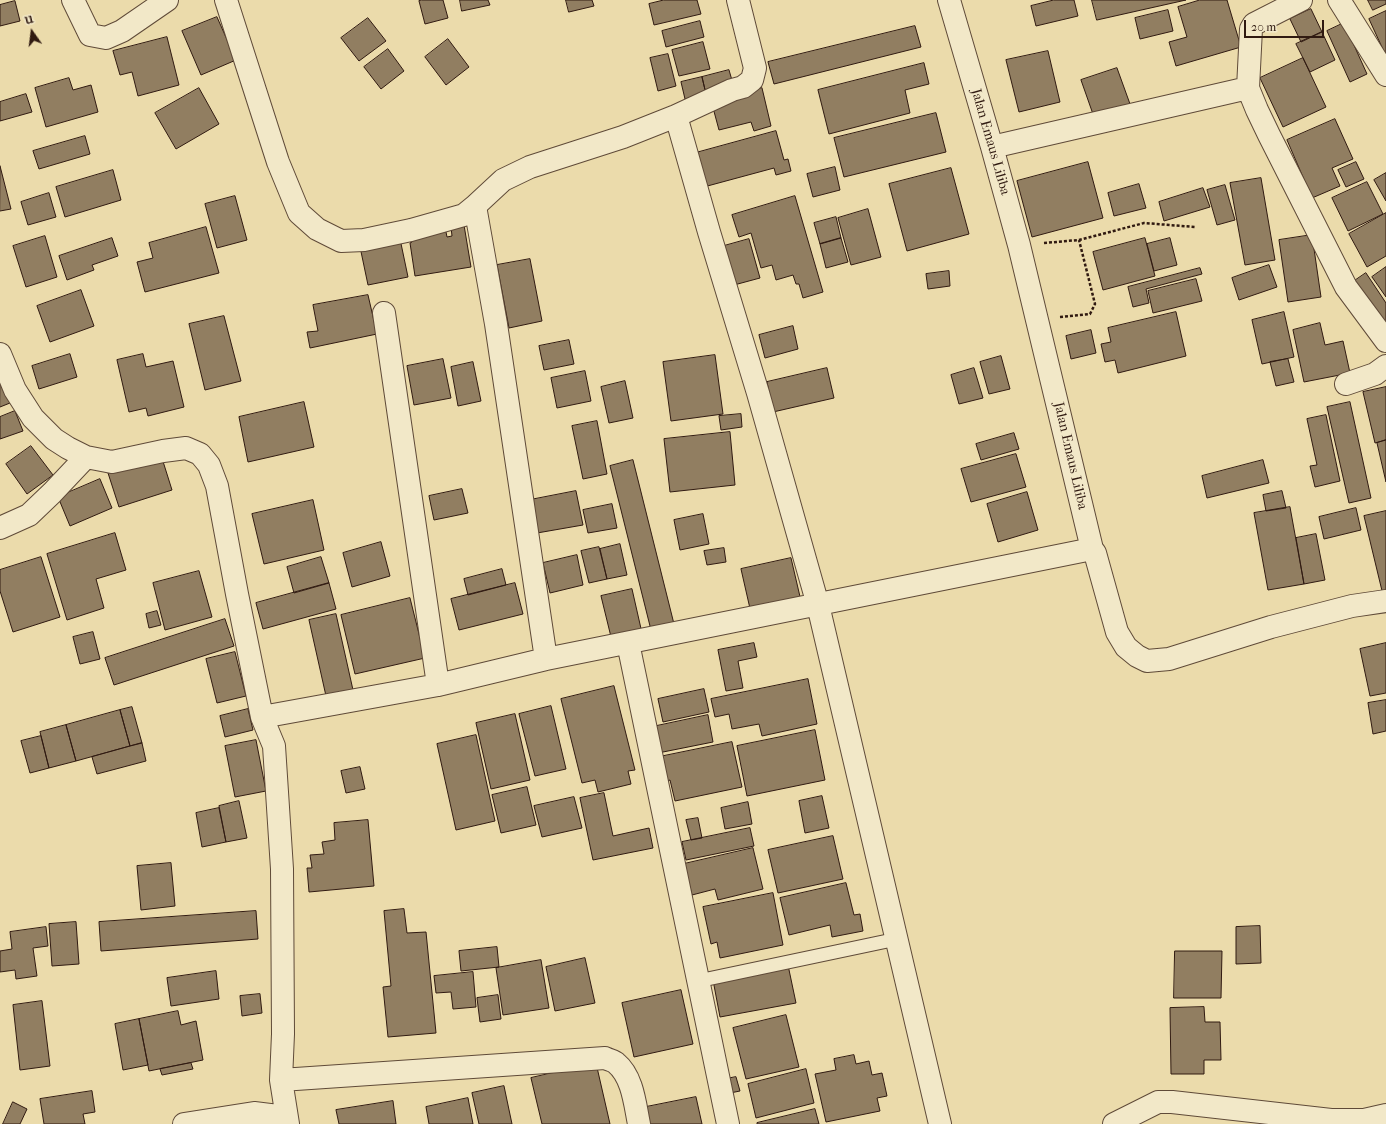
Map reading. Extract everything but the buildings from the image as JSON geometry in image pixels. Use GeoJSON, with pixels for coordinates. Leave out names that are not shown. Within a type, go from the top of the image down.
{"type":"FeatureCollection","features":[{"type":"Feature","properties":{"kind":"street"},"geometry":{"type":"LineString","coordinates":[[73,0],[90,35],[106,38],[122,31],[167,0]]}},
{"type":"Feature","properties":{"kind":"street"},"geometry":{"type":"LineString","coordinates":[[226,0],[278,162],[299,213],[317,229],[341,241],[364,240],[411,230],[464,215],[503,180],[530,167],[623,137],[676,116],[732,90],[743,87],[752,80],[755,68],[738,0]]}},
{"type":"Feature","properties":{"kind":"street","name":"Jalan Emaus Liliba"},"geometry":{"type":"LineString","coordinates":[[948,0],[992,147],[1019,245],[1092,549],[1095,553],[1117,632],[1126,647],[1137,656],[1147,661],[1169,658],[1271,627],[1352,606],[1386,601]]}},
{"type":"Feature","properties":{"kind":"street"},"geometry":{"type":"LineString","coordinates":[[1301,0],[1254,24],[1251,29],[1248,88],[1263,122],[1346,287],[1386,341]]}},
{"type":"Feature","properties":{"kind":"street"},"geometry":{"type":"LineString","coordinates":[[1339,0],[1386,75]]}},
{"type":"Feature","properties":{"kind":"street"},"geometry":{"type":"LineString","coordinates":[[992,147],[1248,88]]}},
{"type":"Feature","properties":{"kind":"street"},"geometry":{"type":"LineString","coordinates":[[676,116],[818,605],[940,1124]]}},
{"type":"Feature","properties":{"kind":"street"},"geometry":{"type":"LineString","coordinates":[[475,206],[496,324],[546,659]]}},
{"type":"Feature","properties":{"kind":"street"},"geometry":{"type":"LineString","coordinates":[[384,313],[438,685]]}},
{"type":"Feature","properties":{"kind":"street"},"geometry":{"type":"LineString","coordinates":[[0,354],[15,390],[33,418],[54,439],[68,448],[86,457],[112,462],[163,451],[186,448],[200,454],[209,465],[217,486],[262,717],[274,746],[282,869],[283,1034],[281,1080],[287,1120],[254,1113],[184,1124]]}},
{"type":"Feature","properties":{"kind":"street"},"geometry":{"type":"LineString","coordinates":[[1346,384],[1375,374],[1386,366]]}},
{"type":"Feature","properties":{"kind":"street"},"geometry":{"type":"LineString","coordinates":[[0,528],[29,515],[86,457]]}},
{"type":"Feature","properties":{"kind":"street"},"geometry":{"type":"LineString","coordinates":[[262,717],[438,685],[546,659],[1092,549]]}},
{"type":"Feature","properties":{"kind":"street"},"geometry":{"type":"LineString","coordinates":[[628,643],[728,1124]]}},
{"type":"Feature","properties":{"kind":"street"},"geometry":{"type":"LineString","coordinates":[[281,1080],[605,1058],[616,1063],[625,1074],[631,1090],[639,1124]]}},
{"type":"Feature","properties":{"kind":"street"},"geometry":{"type":"LineString","coordinates":[[1114,1124],[1158,1102],[1172,1102],[1331,1120],[1364,1120],[1386,1115]]}},
{"type":"Feature","properties":{"kind":"lane"},"geometry":{"type":"LineString","coordinates":[[698,980],[897,939]]}},
{"type":"Feature","properties":{"kind":"path"},"geometry":{"type":"LineString","coordinates":[[1019,245],[1079,240],[1144,223],[1195,227]]}},
{"type":"Feature","properties":{"kind":"path"},"geometry":{"type":"LineString","coordinates":[[1037,318],[1090,314],[1095,304],[1079,240]]}}]}
